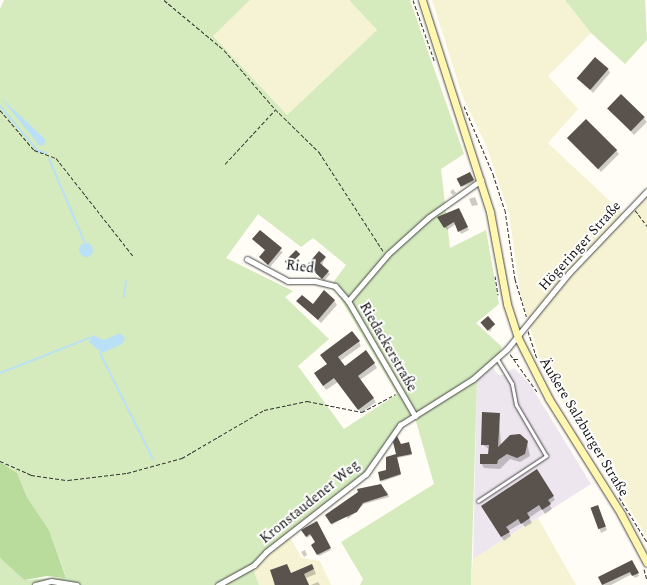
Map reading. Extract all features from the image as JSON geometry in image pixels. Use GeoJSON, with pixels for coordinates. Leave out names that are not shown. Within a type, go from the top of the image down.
{"type":"FeatureCollection","features":[{"type":"Feature","properties":{"kind":"main road","name":"Äußere Salzburger Straße"},"geometry":{"type":"LineString","coordinates":[[422,0],[481,180],[518,338],[549,399],[621,514],[647,563]]}},
{"type":"Feature","properties":{"kind":"street","name":"Riedackerstraße"},"geometry":{"type":"LineString","coordinates":[[415,416],[399,392],[348,301],[386,256],[429,217],[481,180]]}},
{"type":"Feature","properties":{"kind":"street","name":"Högeringer Straße"},"geometry":{"type":"LineString","coordinates":[[518,338],[569,273],[647,191]]}},
{"type":"Feature","properties":{"kind":"street","name":"Ried"},"geometry":{"type":"LineString","coordinates":[[247,258],[288,281],[315,281],[335,286],[348,301]]}},
{"type":"Feature","properties":{"kind":"street","name":"Kronstaudener Weg"},"geometry":{"type":"LineString","coordinates":[[218,585],[254,565],[266,552],[366,474],[393,432],[415,416],[462,387],[497,358],[518,338]]}},
{"type":"Feature","properties":{"kind":"street"},"geometry":{"type":"LineString","coordinates":[[35,585],[50,581],[77,585]]}},
{"type":"Feature","properties":{"kind":"lane"},"geometry":{"type":"LineString","coordinates":[[478,501],[546,456],[516,405],[512,384],[497,358]]}},
{"type":"Feature","properties":{"kind":"path"},"geometry":{"type":"LineString","coordinates":[[164,0],[224,50],[275,109],[326,161],[386,256]]}},
{"type":"Feature","properties":{"kind":"path"},"geometry":{"type":"LineString","coordinates":[[460,100],[490,166],[505,210],[515,279],[537,360]]}},
{"type":"Feature","properties":{"kind":"path"},"geometry":{"type":"LineString","coordinates":[[225,164],[275,109]]}},
{"type":"Feature","properties":{"kind":"path"},"geometry":{"type":"LineString","coordinates":[[0,110],[34,150],[56,158],[132,256]]}},
{"type":"Feature","properties":{"kind":"path"},"geometry":{"type":"LineString","coordinates":[[632,206],[647,226]]}},
{"type":"Feature","properties":{"kind":"path"},"geometry":{"type":"LineString","coordinates":[[513,360],[519,360]]}},
{"type":"Feature","properties":{"kind":"path"},"geometry":{"type":"LineString","coordinates":[[0,461],[1,464],[31,475],[68,480],[128,473],[182,458],[264,410],[307,401],[362,412],[399,392]]}},
{"type":"Feature","properties":{"kind":"path"},"geometry":{"type":"LineString","coordinates":[[617,495],[647,542]]}},
{"type":"Feature","properties":{"kind":"shaded area"},"geometry":{"type":"Polygon","coordinates":[[[250,0],[349,0],[377,30],[287,115],[212,36],[250,0]]]}},
{"type":"Feature","properties":{"kind":"shaded area"},"geometry":{"type":"Polygon","coordinates":[[[432,0],[565,0],[591,33],[548,76],[578,109],[548,143],[627,217],[647,196],[647,537],[543,371],[520,292],[509,213],[486,145],[462,95],[432,0]]]}},
{"type":"Feature","properties":{"kind":"shaded area"},"geometry":{"type":"Polygon","coordinates":[[[493,367],[498,375],[504,375],[514,368],[530,384],[591,484],[473,559],[477,381],[493,367]]]}},
{"type":"Feature","properties":{"kind":"shaded area"},"geometry":{"type":"Polygon","coordinates":[[[538,518],[576,585],[471,585],[473,559],[538,518]]]}},
{"type":"Feature","properties":{"kind":"shaded area"},"geometry":{"type":"Polygon","coordinates":[[[289,536],[302,558],[320,561],[331,585],[259,585],[253,569],[289,536]]]}},
{"type":"Feature","properties":{"kind":"green space"},"geometry":{"type":"Polygon","coordinates":[[[4,0],[250,0],[213,36],[287,115],[377,30],[349,0],[410,0],[464,154],[441,169],[450,248],[486,230],[499,304],[476,323],[502,347],[493,367],[477,381],[471,585],[360,585],[363,579],[341,542],[434,484],[415,418],[393,432],[380,459],[346,491],[260,561],[253,569],[259,585],[0,585],[0,558],[24,580],[66,577],[49,530],[27,497],[17,473],[0,462],[0,9],[4,0]],[[258,214],[226,258],[293,291],[285,297],[329,339],[298,366],[344,429],[397,394],[332,284],[346,265],[313,238],[301,247],[258,214]]]}},
{"type":"Feature","properties":{"kind":"green space"},"geometry":{"type":"Polygon","coordinates":[[[565,0],[645,0],[647,40],[625,64],[591,33],[565,0]]]}},
{"type":"Feature","properties":{"kind":"green space"},"geometry":{"type":"Polygon","coordinates":[[[0,462],[17,473],[27,497],[49,530],[66,578],[47,576],[24,580],[0,558],[0,462]]]}},
{"type":"Feature","properties":{"kind":"water"},"geometry":{"type":"Polygon","coordinates":[[[0,97],[45,139],[44,146],[39,145],[0,97]]]}},
{"type":"Feature","properties":{"kind":"water"},"geometry":{"type":"Polygon","coordinates":[[[83,243],[89,243],[93,247],[93,253],[89,257],[83,257],[79,253],[79,247],[83,243]]]}},
{"type":"Feature","properties":{"kind":"water"},"geometry":{"type":"Polygon","coordinates":[[[120,333],[125,338],[122,344],[102,353],[89,342],[92,335],[104,340],[120,333]]]}},
{"type":"Feature","properties":{"kind":"building"},"geometry":{"type":"Polygon","coordinates":[[[595,57],[609,69],[590,90],[577,78],[595,57]]]}},
{"type":"Feature","properties":{"kind":"building"},"geometry":{"type":"Polygon","coordinates":[[[621,94],[645,117],[631,131],[607,108],[621,94]]]}},
{"type":"Feature","properties":{"kind":"building"},"geometry":{"type":"Polygon","coordinates":[[[586,119],[617,150],[598,169],[567,138],[586,119]]]}},
{"type":"Feature","properties":{"kind":"building"},"geometry":{"type":"Polygon","coordinates":[[[470,172],[474,180],[461,187],[457,179],[470,172]]]}},
{"type":"Feature","properties":{"kind":"building"},"geometry":{"type":"Polygon","coordinates":[[[459,208],[468,227],[458,232],[454,222],[444,228],[437,217],[459,208]]]}},
{"type":"Feature","properties":{"kind":"building"},"geometry":{"type":"Polygon","coordinates":[[[260,230],[282,248],[268,265],[259,257],[265,250],[252,239],[260,230]]]}},
{"type":"Feature","properties":{"kind":"building"},"geometry":{"type":"Polygon","coordinates":[[[296,250],[300,254],[289,266],[285,261],[296,250]]]}},
{"type":"Feature","properties":{"kind":"building"},"geometry":{"type":"Polygon","coordinates":[[[319,251],[326,257],[320,263],[329,271],[322,279],[307,265],[319,251]]]}},
{"type":"Feature","properties":{"kind":"building"},"geometry":{"type":"Polygon","coordinates":[[[324,290],[335,300],[318,320],[296,301],[302,295],[313,304],[324,290]]]}},
{"type":"Feature","properties":{"kind":"building"},"geometry":{"type":"Polygon","coordinates":[[[488,316],[495,324],[488,331],[480,323],[488,316]]]}},
{"type":"Feature","properties":{"kind":"building"},"geometry":{"type":"Polygon","coordinates":[[[352,331],[360,341],[338,357],[345,366],[366,350],[375,363],[358,376],[374,398],[358,410],[334,378],[323,386],[314,373],[327,364],[320,355],[352,331]]]}},
{"type":"Feature","properties":{"kind":"building"},"geometry":{"type":"Polygon","coordinates":[[[482,412],[500,413],[498,447],[510,435],[520,434],[528,441],[525,454],[517,458],[507,454],[498,460],[497,464],[480,464],[480,454],[488,454],[489,445],[481,445],[482,412]]]}},
{"type":"Feature","properties":{"kind":"building"},"geometry":{"type":"Polygon","coordinates":[[[397,436],[401,444],[409,442],[412,454],[397,457],[401,474],[380,481],[378,472],[386,470],[386,457],[396,454],[393,442],[397,436]]]}},
{"type":"Feature","properties":{"kind":"building"},"geometry":{"type":"Polygon","coordinates":[[[537,469],[554,496],[548,500],[551,504],[542,510],[539,505],[527,513],[530,518],[521,524],[518,519],[506,527],[510,532],[501,537],[481,506],[537,469]]]}},
{"type":"Feature","properties":{"kind":"building"},"geometry":{"type":"Polygon","coordinates":[[[381,484],[388,495],[363,503],[357,512],[331,524],[325,515],[358,492],[357,489],[381,484]]]}},
{"type":"Feature","properties":{"kind":"building"},"geometry":{"type":"Polygon","coordinates":[[[598,505],[606,527],[598,529],[590,508],[598,505]]]}},
{"type":"Feature","properties":{"kind":"building"},"geometry":{"type":"Polygon","coordinates":[[[317,521],[331,548],[317,555],[311,545],[315,542],[310,534],[306,537],[301,530],[317,521]]]}},
{"type":"Feature","properties":{"kind":"building"},"geometry":{"type":"Polygon","coordinates":[[[632,560],[639,573],[632,576],[630,572],[602,585],[598,577],[632,560]]]}},
{"type":"Feature","properties":{"kind":"building"},"geometry":{"type":"Polygon","coordinates":[[[287,564],[291,573],[312,564],[314,569],[304,574],[309,585],[275,585],[270,570],[287,564]]]}},
{"type":"Feature","properties":{"kind":"waterway"},"geometry":{"type":"LineString","coordinates":[[0,106],[38,151],[46,153]]}},
{"type":"Feature","properties":{"kind":"waterway"},"geometry":{"type":"LineString","coordinates":[[49,159],[85,243]]}},
{"type":"Feature","properties":{"kind":"waterway"},"geometry":{"type":"LineString","coordinates":[[124,297],[126,281]]}},
{"type":"Feature","properties":{"kind":"waterway"},"geometry":{"type":"LineString","coordinates":[[0,373],[89,338]]}},
{"type":"Feature","properties":{"kind":"waterway"},"geometry":{"type":"LineString","coordinates":[[100,353],[153,459]]}}]}
